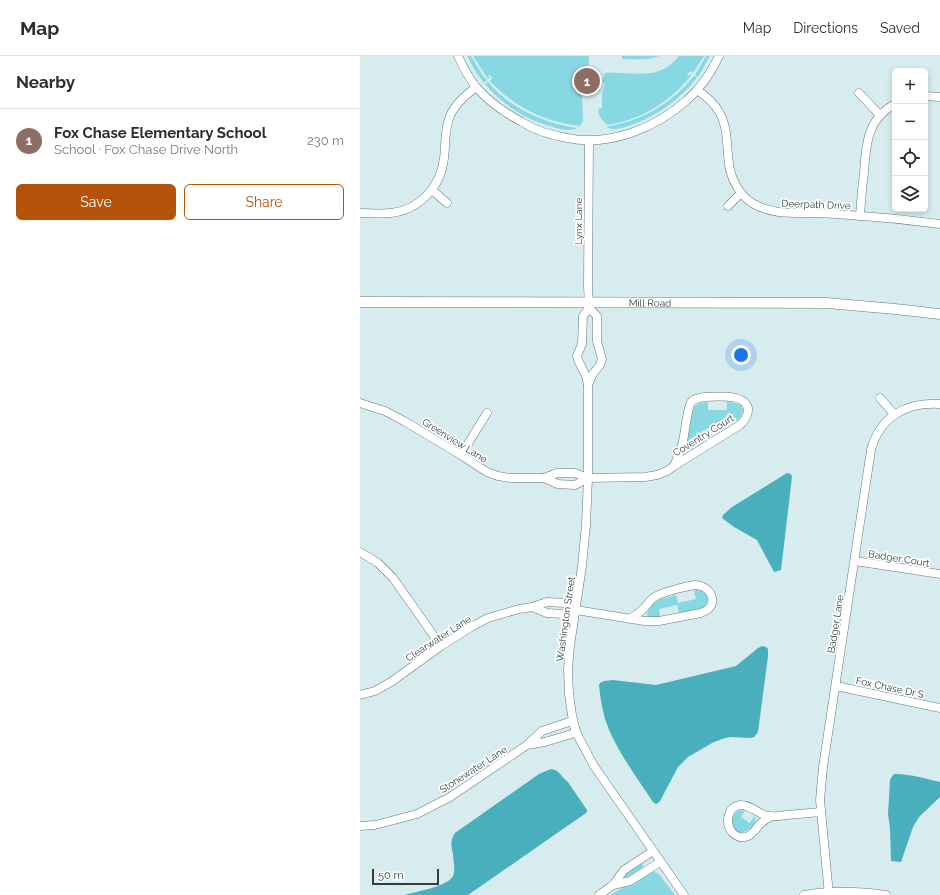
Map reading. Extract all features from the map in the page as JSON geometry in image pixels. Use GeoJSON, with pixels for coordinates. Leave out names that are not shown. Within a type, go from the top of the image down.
{"type":"FeatureCollection","features":[{"type":"Feature","properties":{"kind":"street"},"geometry":{"type":"LineString","coordinates":[[458,56],[476,87],[494,104],[512,117],[538,130],[568,138],[589,140],[603,140],[626,135],[650,126],[670,114],[688,100],[703,83],[719,56]]}},
{"type":"Feature","properties":{"kind":"street"},"geometry":{"type":"LineString","coordinates":[[360,213],[390,213],[403,210],[424,199],[432,190],[440,176],[444,160],[446,130],[450,115],[459,101],[476,87]]}},
{"type":"Feature","properties":{"kind":"street","name":"Deerpath Drive"},"geometry":{"type":"LineString","coordinates":[[697,90],[713,102],[724,120],[729,166],[732,177],[741,193],[753,204],[764,209],[778,212],[860,216],[940,224]]}},
{"type":"Feature","properties":{"kind":"street"},"geometry":{"type":"LineString","coordinates":[[859,93],[880,115]]}},
{"type":"Feature","properties":{"kind":"street"},"geometry":{"type":"LineString","coordinates":[[928,96],[940,97]]}},
{"type":"Feature","properties":{"kind":"street"},"geometry":{"type":"LineString","coordinates":[[860,216],[866,142],[872,126],[880,115],[892,105]]}},
{"type":"Feature","properties":{"kind":"street","name":"Lynx Lane"},"geometry":{"type":"LineString","coordinates":[[589,140],[589,305]]}},
{"type":"Feature","properties":{"kind":"street"},"geometry":{"type":"LineString","coordinates":[[432,190],[447,203]]}},
{"type":"Feature","properties":{"kind":"street"},"geometry":{"type":"LineString","coordinates":[[728,206],[741,193]]}},
{"type":"Feature","properties":{"kind":"street","name":"Mill Road"},"geometry":{"type":"LineString","coordinates":[[360,302],[589,305],[827,303],[896,308],[940,314]]}},
{"type":"Feature","properties":{"kind":"street","name":"Washington Street"},"geometry":{"type":"LineString","coordinates":[[588,385],[592,375],[600,365],[602,358],[597,341],[596,316],[589,305],[583,316],[582,344],[577,356],[586,376],[588,385],[588,478],[586,532],[570,646],[568,669],[569,694],[575,728],[594,766],[684,895]]}},
{"type":"Feature","properties":{"kind":"street","name":"Coventry Court"},"geometry":{"type":"LineString","coordinates":[[588,478],[645,477],[657,475],[667,471],[740,425],[748,414],[748,407],[744,402],[739,399],[732,398],[697,398],[692,402],[689,407],[682,445],[674,466]]}},
{"type":"Feature","properties":{"kind":"street"},"geometry":{"type":"LineString","coordinates":[[880,398],[894,414]]}},
{"type":"Feature","properties":{"kind":"street","name":"Greenview Lane"},"geometry":{"type":"LineString","coordinates":[[360,403],[385,411],[404,421],[487,472],[498,476],[510,478],[544,478],[557,473],[575,472],[588,478]]}},
{"type":"Feature","properties":{"kind":"street","name":"Badger Lane"},"geometry":{"type":"LineString","coordinates":[[828,893],[820,797],[823,767],[872,447],[881,429],[894,414],[915,406],[940,404]]}},
{"type":"Feature","properties":{"kind":"street"},"geometry":{"type":"LineString","coordinates":[[461,455],[487,413]]}},
{"type":"Feature","properties":{"kind":"street","name":"Greenview Lane"},"geometry":{"type":"LineString","coordinates":[[544,478],[558,484],[575,485],[588,478]]}},
{"type":"Feature","properties":{"kind":"street"},"geometry":{"type":"LineString","coordinates":[[360,552],[378,563],[393,578],[440,646]]}},
{"type":"Feature","properties":{"kind":"street","name":"Badger Court"},"geometry":{"type":"LineString","coordinates":[[855,561],[940,574]]}},
{"type":"Feature","properties":{"kind":"street","name":"Clearwater Lane"},"geometry":{"type":"LineString","coordinates":[[360,695],[374,691],[391,682],[440,646],[471,627],[488,618],[519,609],[532,607],[547,602],[564,603],[576,610],[644,621],[659,621],[701,613],[708,610],[712,597],[709,590],[702,586],[667,592],[654,598],[631,618]]}},
{"type":"Feature","properties":{"kind":"street","name":"Fox Chase Dr S"},"geometry":{"type":"LineString","coordinates":[[836,686],[940,708]]}},
{"type":"Feature","properties":{"kind":"street","name":"Stonewater Lane"},"geometry":{"type":"LineString","coordinates":[[360,826],[375,825],[417,814],[450,798],[527,745],[542,731],[572,721],[575,728],[575,733],[545,742],[527,745]]}},
{"type":"Feature","properties":{"kind":"street"},"geometry":{"type":"LineString","coordinates":[[772,816],[760,824],[749,836],[738,837],[730,830],[728,825],[729,814],[732,809],[741,805],[746,805],[761,814],[772,816],[821,812]]}},
{"type":"Feature","properties":{"kind":"street"},"geometry":{"type":"LineString","coordinates":[[599,895],[613,885],[624,870],[653,851]]}},
{"type":"Feature","properties":{"kind":"street"},"geometry":{"type":"LineString","coordinates":[[613,885],[630,881],[660,862]]}},
{"type":"Feature","properties":{"kind":"street"},"geometry":{"type":"LineString","coordinates":[[804,895],[855,891],[886,895]]}},
{"type":"Feature","properties":{"kind":"shaded area"},"geometry":{"type":"Polygon","coordinates":[[[467,56],[471,56],[487,80],[484,83],[476,72],[467,56]]]}},
{"type":"Feature","properties":{"kind":"shaded area"},"geometry":{"type":"Polygon","coordinates":[[[473,56],[589,56],[588,70],[582,92],[583,121],[580,126],[542,117],[520,106],[490,81],[492,78],[490,75],[488,76],[490,78],[488,79],[473,56]]]}},
{"type":"Feature","properties":{"kind":"shaded area"},"geometry":{"type":"Polygon","coordinates":[[[622,56],[659,56],[650,59],[622,59],[622,56]]]}},
{"type":"Feature","properties":{"kind":"shaded area"},"geometry":{"type":"Polygon","coordinates":[[[679,56],[704,56],[693,73],[690,71],[687,75],[688,76],[690,74],[691,76],[674,94],[644,114],[633,118],[608,125],[602,120],[598,109],[602,108],[602,94],[605,83],[602,82],[605,73],[653,73],[666,68],[679,56]]]}},
{"type":"Feature","properties":{"kind":"shaded area"},"geometry":{"type":"Polygon","coordinates":[[[706,56],[710,56],[698,77],[695,75],[706,56]]]}},
{"type":"Feature","properties":{"kind":"shaded area"},"geometry":{"type":"Polygon","coordinates":[[[694,76],[697,78],[690,86],[659,112],[625,127],[615,129],[606,127],[632,120],[655,110],[675,95],[694,76]]]}},
{"type":"Feature","properties":{"kind":"shaded area"},"geometry":{"type":"Polygon","coordinates":[[[488,82],[507,100],[528,113],[564,126],[577,128],[570,130],[561,129],[541,123],[523,115],[499,98],[485,84],[488,82]]]}},
{"type":"Feature","properties":{"kind":"shaded area"},"geometry":{"type":"Polygon","coordinates":[[[708,402],[708,410],[727,410],[727,402],[738,404],[742,407],[742,414],[740,418],[721,431],[717,424],[701,434],[705,441],[691,449],[688,449],[686,444],[694,407],[699,403],[708,402]]]}},
{"type":"Feature","properties":{"kind":"shaded area"},"geometry":{"type":"Polygon","coordinates":[[[787,473],[791,474],[792,477],[781,570],[774,572],[757,540],[734,527],[722,518],[723,515],[732,507],[787,473]]]}},
{"type":"Feature","properties":{"kind":"shaded area"},"geometry":{"type":"Polygon","coordinates":[[[697,590],[704,592],[708,600],[702,608],[679,613],[677,605],[659,609],[660,617],[649,617],[647,615],[648,610],[654,603],[667,597],[676,595],[678,603],[696,599],[694,591],[697,590]]]}},
{"type":"Feature","properties":{"kind":"shaded area"},"geometry":{"type":"Polygon","coordinates":[[[762,646],[768,649],[768,656],[758,732],[751,738],[730,737],[722,739],[688,757],[678,767],[660,801],[656,804],[653,802],[626,762],[609,730],[602,706],[600,683],[613,680],[656,685],[736,666],[762,646]]]}},
{"type":"Feature","properties":{"kind":"shaded area"},"geometry":{"type":"Polygon","coordinates":[[[551,769],[558,772],[568,782],[587,810],[586,813],[468,895],[404,895],[439,886],[450,880],[454,871],[451,843],[455,833],[539,774],[551,769]]]}},
{"type":"Feature","properties":{"kind":"shaded area"},"geometry":{"type":"Polygon","coordinates":[[[894,774],[911,775],[940,782],[940,797],[919,817],[913,827],[901,862],[891,861],[888,814],[890,780],[894,774]]]}},
{"type":"Feature","properties":{"kind":"shaded area"},"geometry":{"type":"Polygon","coordinates":[[[740,810],[745,811],[741,817],[750,823],[754,816],[756,819],[751,827],[746,831],[741,832],[734,828],[732,823],[735,813],[740,810]]]}},
{"type":"Feature","properties":{"kind":"shaded area"},"geometry":{"type":"Polygon","coordinates":[[[639,863],[643,865],[643,868],[628,878],[626,877],[625,874],[639,863]]]}},
{"type":"Feature","properties":{"kind":"shaded area"},"geometry":{"type":"Polygon","coordinates":[[[653,871],[659,874],[675,895],[610,895],[650,872],[653,871]]]}},
{"type":"Feature","properties":{"kind":"place","name":"Fox Chase Elementary School"},"geometry":{"type":"Point","coordinates":[587,81]}}]}
